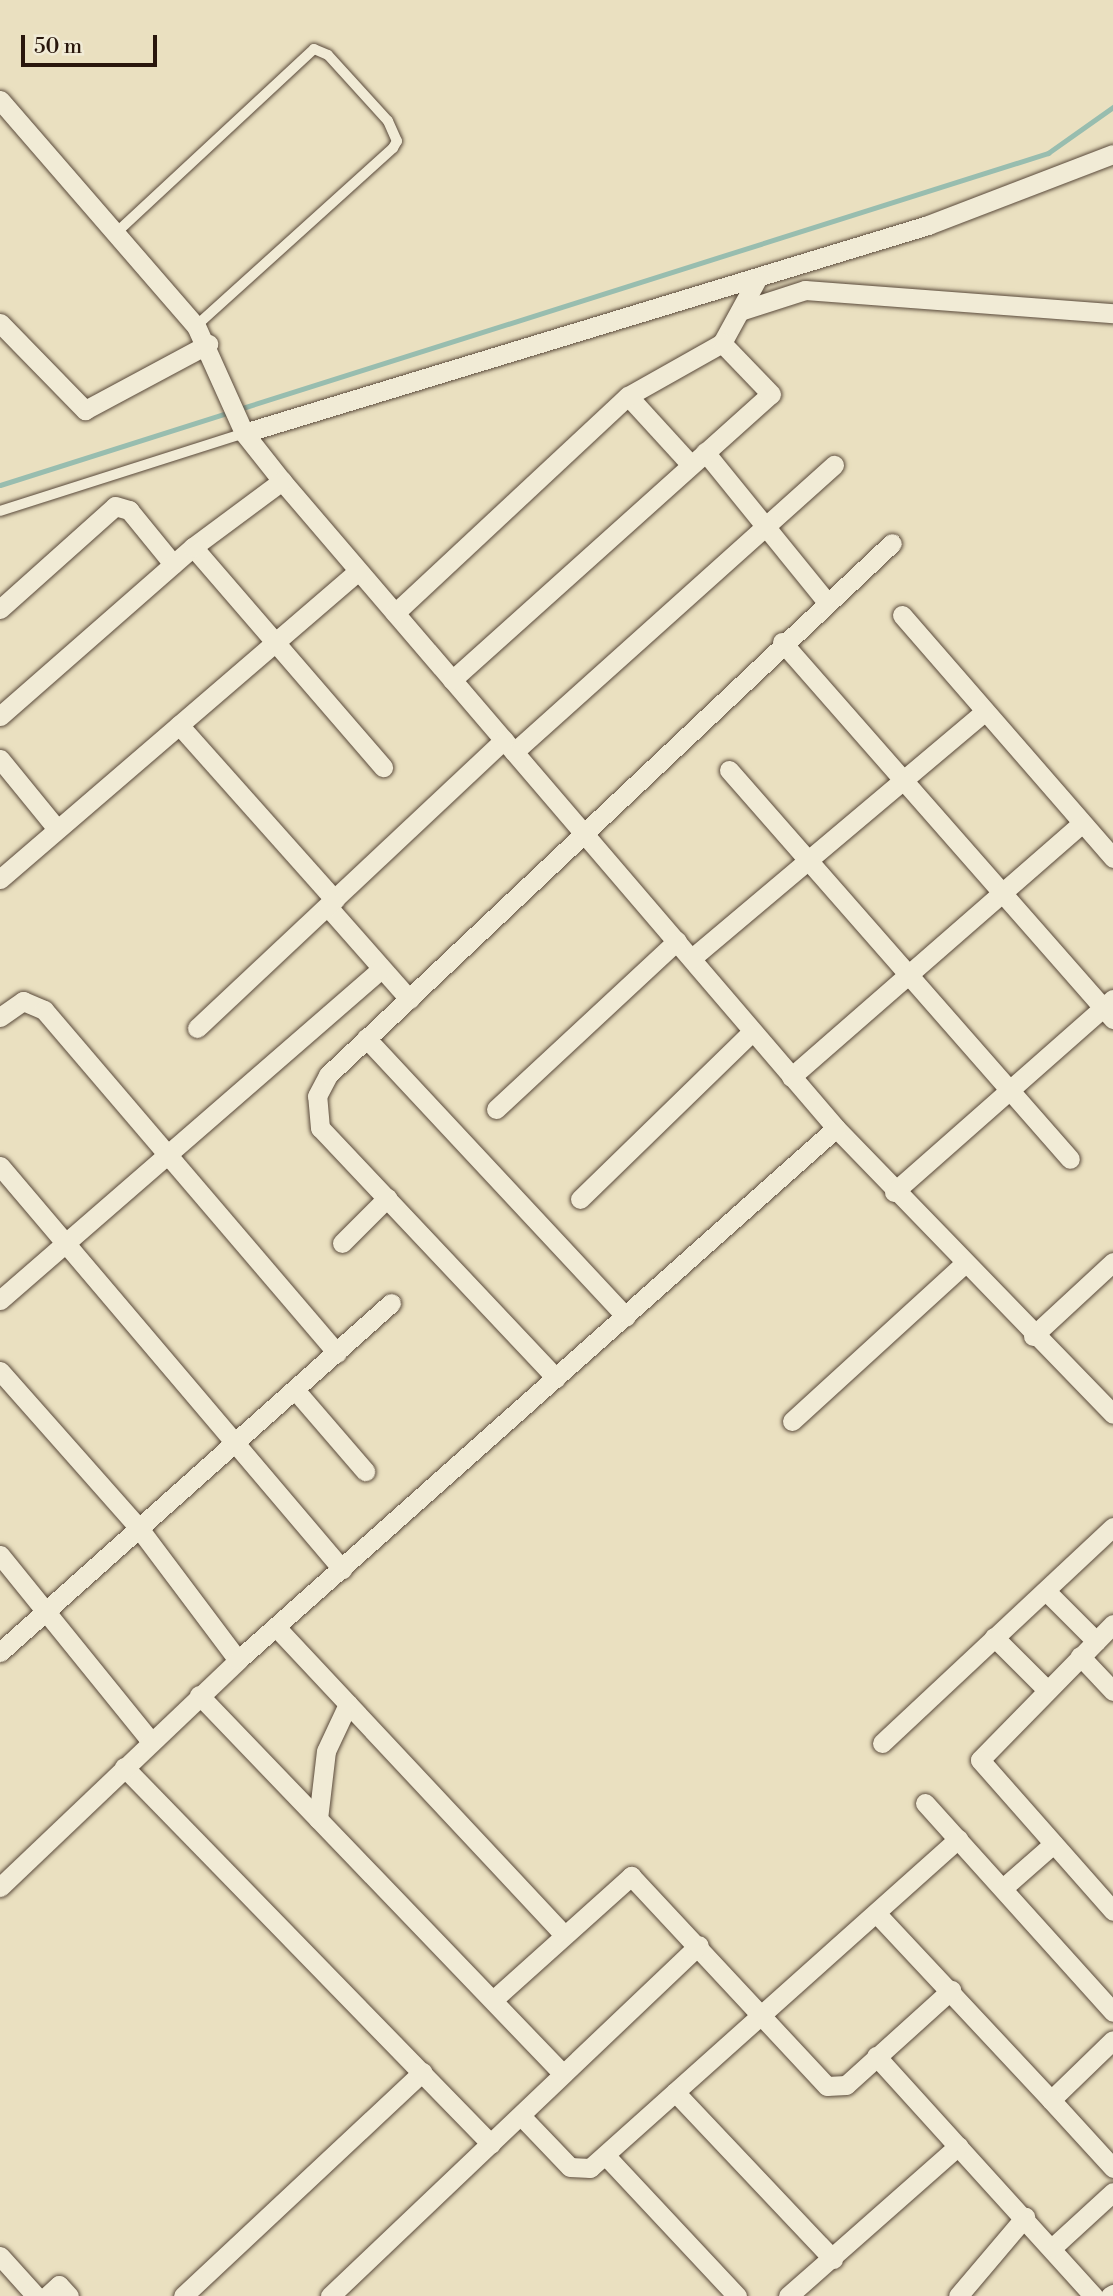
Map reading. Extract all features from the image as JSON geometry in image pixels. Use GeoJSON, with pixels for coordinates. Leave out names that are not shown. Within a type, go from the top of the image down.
{"type":"FeatureCollection","features":[{"type":"Feature","properties":{"kind":"street"},"geometry":{"type":"LineString","coordinates":[[0,100],[196,326],[208,344],[242,429],[358,571],[692,958],[790,1077],[894,1192],[1033,1336],[1112,1410]]}},
{"type":"Feature","properties":{"kind":"street"},"geometry":{"type":"LineString","coordinates":[[242,429],[757,279],[928,225],[1113,154]]}},
{"type":"Feature","properties":{"kind":"street"},"geometry":{"type":"LineString","coordinates":[[395,614],[628,396],[722,343],[757,279]]}},
{"type":"Feature","properties":{"kind":"street"},"geometry":{"type":"LineString","coordinates":[[740,311],[805,290],[1113,313]]}},
{"type":"Feature","properties":{"kind":"street"},"geometry":{"type":"LineString","coordinates":[[2,328],[85,410],[208,344]]}},
{"type":"Feature","properties":{"kind":"street"},"geometry":{"type":"LineString","coordinates":[[452,680],[771,394],[722,343]]}},
{"type":"Feature","properties":{"kind":"street"},"geometry":{"type":"LineString","coordinates":[[628,396],[698,459],[765,526],[827,602]]}},
{"type":"Feature","properties":{"kind":"street"},"geometry":{"type":"LineString","coordinates":[[197,1028],[509,746],[834,465]]}},
{"type":"Feature","properties":{"kind":"street"},"geometry":{"type":"LineString","coordinates":[[0,716],[193,547],[282,481]]}},
{"type":"Feature","properties":{"kind":"street"},"geometry":{"type":"LineString","coordinates":[[0,608],[115,506],[129,510],[173,564]]}},
{"type":"Feature","properties":{"kind":"street"},"geometry":{"type":"LineString","coordinates":[[556,1378],[315,1117],[321,1084],[782,642],[892,543]]}},
{"type":"Feature","properties":{"kind":"street"},"geometry":{"type":"LineString","coordinates":[[193,547],[383,767]]}},
{"type":"Feature","properties":{"kind":"street"},"geometry":{"type":"LineString","coordinates":[[0,879],[273,640],[358,571]]}},
{"type":"Feature","properties":{"kind":"street"},"geometry":{"type":"LineString","coordinates":[[902,615],[1113,858]]}},
{"type":"Feature","properties":{"kind":"street"},"geometry":{"type":"LineString","coordinates":[[782,642],[1003,894],[1110,1008],[1009,1090],[894,1192]]}},
{"type":"Feature","properties":{"kind":"street"},"geometry":{"type":"LineString","coordinates":[[692,958],[805,859],[985,711]]}},
{"type":"Feature","properties":{"kind":"street"},"geometry":{"type":"LineString","coordinates":[[179,725],[332,904],[381,969],[409,999]]}},
{"type":"Feature","properties":{"kind":"street"},"geometry":{"type":"LineString","coordinates":[[0,759],[57,829]]}},
{"type":"Feature","properties":{"kind":"street"},"geometry":{"type":"LineString","coordinates":[[729,770],[1070,1159]]}},
{"type":"Feature","properties":{"kind":"street"},"geometry":{"type":"LineString","coordinates":[[790,1077],[910,976],[1082,823]]}},
{"type":"Feature","properties":{"kind":"street"},"geometry":{"type":"LineString","coordinates":[[496,1109],[677,941]]}},
{"type":"Feature","properties":{"kind":"street"},"geometry":{"type":"LineString","coordinates":[[0,1300],[381,969]]}},
{"type":"Feature","properties":{"kind":"street"},"geometry":{"type":"LineString","coordinates":[[0,1017],[23,1001],[44,1010],[337,1353]]}},
{"type":"Feature","properties":{"kind":"street"},"geometry":{"type":"LineString","coordinates":[[580,1199],[752,1032]]}},
{"type":"Feature","properties":{"kind":"street"},"geometry":{"type":"LineString","coordinates":[[366,1038],[626,1317]]}},
{"type":"Feature","properties":{"kind":"street"},"geometry":{"type":"LineString","coordinates":[[0,1887],[199,1695],[836,1128]]}},
{"type":"Feature","properties":{"kind":"street"},"geometry":{"type":"LineString","coordinates":[[0,1166],[342,1569]]}},
{"type":"Feature","properties":{"kind":"street"},"geometry":{"type":"LineString","coordinates":[[342,1243],[387,1198]]}},
{"type":"Feature","properties":{"kind":"street"},"geometry":{"type":"LineString","coordinates":[[1033,1336],[1113,1262]]}},
{"type":"Feature","properties":{"kind":"street"},"geometry":{"type":"LineString","coordinates":[[792,1420],[964,1264]]}},
{"type":"Feature","properties":{"kind":"street"},"geometry":{"type":"LineString","coordinates":[[0,1652],[45,1605],[296,1391],[391,1303]]}},
{"type":"Feature","properties":{"kind":"street"},"geometry":{"type":"LineString","coordinates":[[0,1371],[138,1527],[238,1660]]}},
{"type":"Feature","properties":{"kind":"street"},"geometry":{"type":"LineString","coordinates":[[296,1391],[365,1471]]}},
{"type":"Feature","properties":{"kind":"street"},"geometry":{"type":"LineString","coordinates":[[882,1743],[1113,1527]]}},
{"type":"Feature","properties":{"kind":"street"},"geometry":{"type":"LineString","coordinates":[[0,1555],[45,1605],[150,1740]]}},
{"type":"Feature","properties":{"kind":"street"},"geometry":{"type":"LineString","coordinates":[[1046,1591],[1096,1641]]}},
{"type":"Feature","properties":{"kind":"street"},"geometry":{"type":"LineString","coordinates":[[1113,1624],[1046,1689],[980,1760],[1113,1911]]}},
{"type":"Feature","properties":{"kind":"street"},"geometry":{"type":"LineString","coordinates":[[276,1627],[563,1934]]}},
{"type":"Feature","properties":{"kind":"street"},"geometry":{"type":"LineString","coordinates":[[994,1637],[1046,1689]]}},
{"type":"Feature","properties":{"kind":"street"},"geometry":{"type":"LineString","coordinates":[[1080,1656],[1113,1691]]}},
{"type":"Feature","properties":{"kind":"street"},"geometry":{"type":"LineString","coordinates":[[199,1695],[563,2074]]}},
{"type":"Feature","properties":{"kind":"street"},"geometry":{"type":"LineString","coordinates":[[318,1819],[326,1751],[348,1704]]}},
{"type":"Feature","properties":{"kind":"street"},"geometry":{"type":"LineString","coordinates":[[124,1767],[491,2144]]}},
{"type":"Feature","properties":{"kind":"street"},"geometry":{"type":"LineString","coordinates":[[925,1804],[1113,2012]]}},
{"type":"Feature","properties":{"kind":"street"},"geometry":{"type":"LineString","coordinates":[[522,2118],[570,2167],[590,2168],[764,2017],[958,1839]]}},
{"type":"Feature","properties":{"kind":"street"},"geometry":{"type":"LineString","coordinates":[[1003,1888],[1053,1844]]}},
{"type":"Feature","properties":{"kind":"street"},"geometry":{"type":"LineString","coordinates":[[493,2000],[563,1934],[631,1876],[699,1945],[827,2086],[846,2085],[951,1990]]}},
{"type":"Feature","properties":{"kind":"street"},"geometry":{"type":"LineString","coordinates":[[877,1914],[951,1990],[1113,2168]]}},
{"type":"Feature","properties":{"kind":"street"},"geometry":{"type":"LineString","coordinates":[[330,2296],[522,2118],[563,2074],[699,1945]]}},
{"type":"Feature","properties":{"kind":"street"},"geometry":{"type":"LineString","coordinates":[[1051,2100],[1113,2040]]}},
{"type":"Feature","properties":{"kind":"street"},"geometry":{"type":"LineString","coordinates":[[876,2056],[1054,2247],[1094,2296]]}},
{"type":"Feature","properties":{"kind":"street"},"geometry":{"type":"LineString","coordinates":[[183,2296],[422,2072]]}},
{"type":"Feature","properties":{"kind":"street"},"geometry":{"type":"LineString","coordinates":[[675,2092],[833,2259]]}},
{"type":"Feature","properties":{"kind":"street"},"geometry":{"type":"LineString","coordinates":[[788,2296],[958,2146]]}},
{"type":"Feature","properties":{"kind":"street"},"geometry":{"type":"LineString","coordinates":[[606,2156],[737,2296]]}},
{"type":"Feature","properties":{"kind":"street"},"geometry":{"type":"LineString","coordinates":[[1054,2247],[1113,2192]]}},
{"type":"Feature","properties":{"kind":"street"},"geometry":{"type":"LineString","coordinates":[[958,2296],[1025,2217]]}},
{"type":"Feature","properties":{"kind":"street"},"geometry":{"type":"LineString","coordinates":[[0,2256],[36,2296]]}},
{"type":"Feature","properties":{"kind":"street"},"geometry":{"type":"LineString","coordinates":[[47,2296],[59,2285],[69,2296]]}},
{"type":"Feature","properties":{"kind":"lane"},"geometry":{"type":"LineString","coordinates":[[117,232],[314,49],[328,55],[388,121],[397,141],[393,148],[196,326]]}},
{"type":"Feature","properties":{"kind":"lane"},"geometry":{"type":"LineString","coordinates":[[0,511],[242,429]]}},
{"type":"Feature","properties":{"kind":"waterway"},"geometry":{"type":"LineString","coordinates":[[239,409],[1048,153],[1113,107]]}},
{"type":"Feature","properties":{"kind":"waterway"},"geometry":{"type":"LineString","coordinates":[[0,485],[230,412]]}}]}
